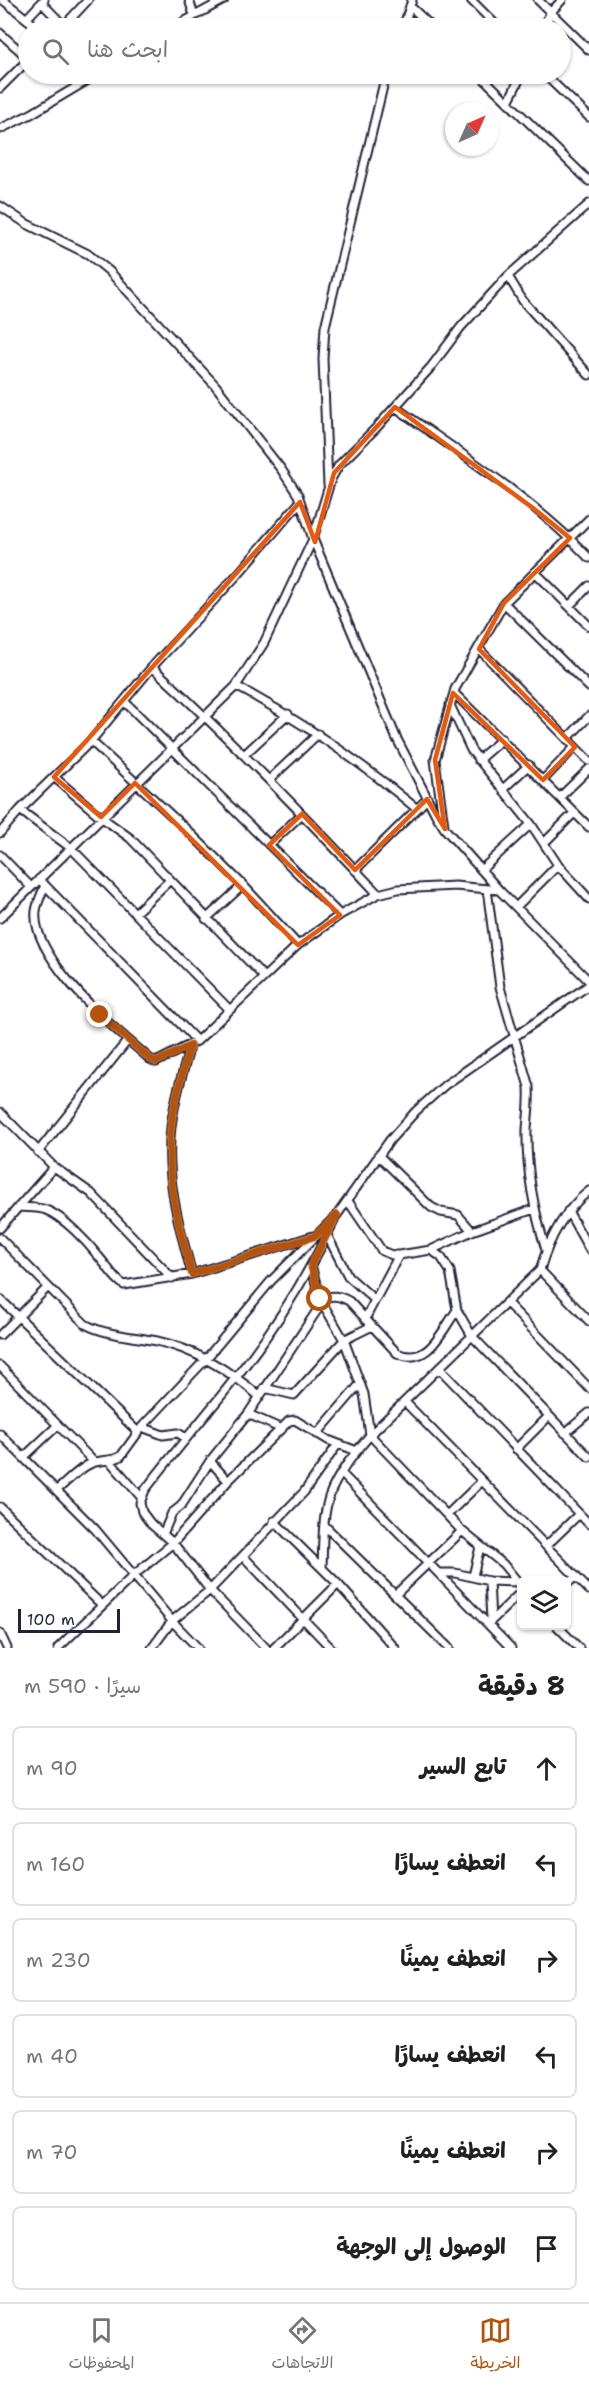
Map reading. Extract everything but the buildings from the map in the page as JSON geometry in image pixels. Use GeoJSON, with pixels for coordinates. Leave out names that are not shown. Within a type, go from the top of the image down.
{"type":"FeatureCollection","features":[{"type":"Feature","properties":{"kind":"street"},"geometry":{"type":"LineString","coordinates":[[3,0],[19,15],[27,18],[43,1],[56,18]]}},
{"type":"Feature","properties":{"kind":"street"},"geometry":{"type":"LineString","coordinates":[[76,0],[86,2]]}},
{"type":"Feature","properties":{"kind":"street"},"geometry":{"type":"LineString","coordinates":[[189,0],[194,15]]}},
{"type":"Feature","properties":{"kind":"street"},"geometry":{"type":"LineString","coordinates":[[189,18],[224,0]]}},
{"type":"Feature","properties":{"kind":"street"},"geometry":{"type":"LineString","coordinates":[[471,0],[489,18]]}},
{"type":"Feature","properties":{"kind":"street"},"geometry":{"type":"LineString","coordinates":[[538,0],[558,18]]}},
{"type":"Feature","properties":{"kind":"street"},"geometry":{"type":"LineString","coordinates":[[548,18],[562,0]]}},
{"type":"Feature","properties":{"kind":"street"},"geometry":{"type":"LineString","coordinates":[[71,18],[86,2]]}},
{"type":"Feature","properties":{"kind":"street"},"geometry":{"type":"LineString","coordinates":[[406,18],[411,3]]}},
{"type":"Feature","properties":{"kind":"street"},"geometry":{"type":"LineString","coordinates":[[411,3],[424,18]]}},
{"type":"Feature","properties":{"kind":"street"},"geometry":{"type":"LineString","coordinates":[[571,30],[586,44],[589,50]]}},
{"type":"Feature","properties":{"kind":"street"},"geometry":{"type":"LineString","coordinates":[[0,33],[18,50]]}},
{"type":"Feature","properties":{"kind":"street"},"geometry":{"type":"LineString","coordinates":[[0,88],[18,69]]}},
{"type":"Feature","properties":{"kind":"street"},"geometry":{"type":"LineString","coordinates":[[0,118],[4,127],[80,84]]}},
{"type":"Feature","properties":{"kind":"street"},"geometry":{"type":"LineString","coordinates":[[328,490],[323,359],[325,327],[384,84]]}},
{"type":"Feature","properties":{"kind":"street"},"geometry":{"type":"LineString","coordinates":[[489,84],[589,181]]}},
{"type":"Feature","properties":{"kind":"street"},"geometry":{"type":"LineString","coordinates":[[508,102],[517,84]]}},
{"type":"Feature","properties":{"kind":"street"},"geometry":{"type":"LineString","coordinates":[[554,84],[589,117]]}},
{"type":"Feature","properties":{"kind":"street"},"geometry":{"type":"LineString","coordinates":[[0,918],[236,686],[264,643],[314,539],[331,479],[339,465],[431,367],[461,327],[508,276],[589,204]]}},
{"type":"Feature","properties":{"kind":"street"},"geometry":{"type":"LineString","coordinates":[[0,206],[27,224],[88,254],[109,271],[238,413],[292,485],[396,737],[445,829],[499,890],[589,983],[446,1085],[416,1111],[378,1155],[337,1215],[251,1303],[206,1359],[140,1430],[121,1456],[94,1462],[57,1490]]}},
{"type":"Feature","properties":{"kind":"street"},"geometry":{"type":"LineString","coordinates":[[508,276],[523,301],[589,375]]}},
{"type":"Feature","properties":{"kind":"street"},"geometry":{"type":"LineString","coordinates":[[395,406],[485,471],[570,538],[589,558]]}},
{"type":"Feature","properties":{"kind":"street"},"geometry":{"type":"LineString","coordinates":[[0,833],[20,810],[91,741],[152,668],[300,502]]}},
{"type":"Feature","properties":{"kind":"street"},"geometry":{"type":"LineString","coordinates":[[445,829],[435,760],[454,693],[504,603],[589,519]]}},
{"type":"Feature","properties":{"kind":"street"},"geometry":{"type":"LineString","coordinates":[[535,572],[589,626]]}},
{"type":"Feature","properties":{"kind":"street"},"geometry":{"type":"LineString","coordinates":[[569,606],[589,586]]}},
{"type":"Feature","properties":{"kind":"street"},"geometry":{"type":"LineString","coordinates":[[504,603],[589,687]]}},
{"type":"Feature","properties":{"kind":"street"},"geometry":{"type":"LineString","coordinates":[[479,649],[589,761]]}},
{"type":"Feature","properties":{"kind":"street"},"geometry":{"type":"LineString","coordinates":[[152,668],[205,716],[378,894]]}},
{"type":"Feature","properties":{"kind":"street"},"geometry":{"type":"LineString","coordinates":[[236,686],[288,714],[318,734],[365,766],[417,809]]}},
{"type":"Feature","properties":{"kind":"street"},"geometry":{"type":"LineString","coordinates":[[454,693],[589,826]]}},
{"type":"Feature","properties":{"kind":"street"},"geometry":{"type":"LineString","coordinates":[[125,702],[340,915]]}},
{"type":"Feature","properties":{"kind":"street"},"geometry":{"type":"LineString","coordinates":[[450,704],[478,760],[504,789],[558,865],[589,899]]}},
{"type":"Feature","properties":{"kind":"street"},"geometry":{"type":"LineString","coordinates":[[244,755],[288,714]]}},
{"type":"Feature","properties":{"kind":"street"},"geometry":{"type":"LineString","coordinates":[[567,739],[589,716]]}},
{"type":"Feature","properties":{"kind":"street"},"geometry":{"type":"LineString","coordinates":[[269,780],[318,734]]}},
{"type":"Feature","properties":{"kind":"street"},"geometry":{"type":"LineString","coordinates":[[478,760],[502,739]]}},
{"type":"Feature","properties":{"kind":"street"},"geometry":{"type":"LineString","coordinates":[[91,741],[243,885],[298,945]]}},
{"type":"Feature","properties":{"kind":"street"},"geometry":{"type":"LineString","coordinates":[[543,780],[575,747]]}},
{"type":"Feature","properties":{"kind":"street"},"geometry":{"type":"LineString","coordinates":[[504,789],[529,765]]}},
{"type":"Feature","properties":{"kind":"street"},"geometry":{"type":"LineString","coordinates":[[560,797],[589,769]]}},
{"type":"Feature","properties":{"kind":"street"},"geometry":{"type":"LineString","coordinates":[[54,777],[130,838],[262,976]]}},
{"type":"Feature","properties":{"kind":"street"},"geometry":{"type":"LineString","coordinates":[[355,870],[427,799]]}},
{"type":"Feature","properties":{"kind":"street"},"geometry":{"type":"LineString","coordinates":[[20,810],[70,848],[229,1009]]}},
{"type":"Feature","properties":{"kind":"street"},"geometry":{"type":"LineString","coordinates":[[544,843],[574,813]]}},
{"type":"Feature","properties":{"kind":"street"},"geometry":{"type":"LineString","coordinates":[[269,845],[302,814]]}},
{"type":"Feature","properties":{"kind":"street"},"geometry":{"type":"LineString","coordinates":[[481,870],[531,825]]}},
{"type":"Feature","properties":{"kind":"street"},"geometry":{"type":"LineString","coordinates":[[0,855],[31,887]]}},
{"type":"Feature","properties":{"kind":"street"},"geometry":{"type":"LineString","coordinates":[[516,908],[558,865]]}},
{"type":"Feature","properties":{"kind":"street"},"geometry":{"type":"LineString","coordinates":[[39,879],[193,1043]]}},
{"type":"Feature","properties":{"kind":"street"},"geometry":{"type":"LineString","coordinates":[[135,913],[170,880]]}},
{"type":"Feature","properties":{"kind":"street"},"geometry":{"type":"LineString","coordinates":[[45,885],[36,910],[36,924],[55,963],[77,991],[128,1040],[156,1062],[193,1043],[262,976],[298,945],[340,915],[378,894],[398,889],[455,886],[499,890]]}},
{"type":"Feature","properties":{"kind":"street"},"geometry":{"type":"LineString","coordinates":[[206,919],[243,885]]}},
{"type":"Feature","properties":{"kind":"street"},"geometry":{"type":"LineString","coordinates":[[582,892],[589,885]]}},
{"type":"Feature","properties":{"kind":"street"},"geometry":{"type":"LineString","coordinates":[[487,889],[500,987],[529,1087],[530,1104],[527,1129],[534,1209],[546,1250]]}},
{"type":"Feature","properties":{"kind":"street"},"geometry":{"type":"LineString","coordinates":[[38,1152],[128,1040]]}},
{"type":"Feature","properties":{"kind":"street"},"geometry":{"type":"LineString","coordinates":[[192,1274],[174,1205],[170,1166],[171,1127],[193,1043]]}},
{"type":"Feature","properties":{"kind":"street"},"geometry":{"type":"LineString","coordinates":[[0,1112],[54,1167],[91,1193],[172,1278]]}},
{"type":"Feature","properties":{"kind":"street"},"geometry":{"type":"LineString","coordinates":[[378,1155],[431,1207],[441,1212],[458,1215],[472,1231]]}},
{"type":"Feature","properties":{"kind":"street"},"geometry":{"type":"LineString","coordinates":[[0,1228],[54,1167]]}},
{"type":"Feature","properties":{"kind":"street"},"geometry":{"type":"LineString","coordinates":[[322,1568],[324,1525],[330,1494],[341,1473],[370,1435],[540,1270],[546,1250],[568,1211],[589,1191]]}},
{"type":"Feature","properties":{"kind":"street"},"geometry":{"type":"LineString","coordinates":[[348,1201],[382,1251],[399,1255],[431,1250],[472,1231],[534,1209]]}},
{"type":"Feature","properties":{"kind":"street"},"geometry":{"type":"LineString","coordinates":[[18,1207],[43,1209],[50,1212],[80,1236],[101,1258],[117,1281],[124,1285],[192,1274],[315,1236]]}},
{"type":"Feature","properties":{"kind":"street"},"geometry":{"type":"LineString","coordinates":[[568,1211],[589,1249]]}},
{"type":"Feature","properties":{"kind":"street"},"geometry":{"type":"LineString","coordinates":[[141,1497],[237,1376],[267,1334],[311,1265],[337,1215]]}},
{"type":"Feature","properties":{"kind":"street"},"geometry":{"type":"LineString","coordinates":[[327,1235],[348,1276],[375,1300]]}},
{"type":"Feature","properties":{"kind":"street"},"geometry":{"type":"LineString","coordinates":[[0,1238],[85,1324],[97,1330],[158,1341],[206,1359],[237,1376],[259,1396]]}},
{"type":"Feature","properties":{"kind":"street"},"geometry":{"type":"LineString","coordinates":[[431,1250],[441,1257],[450,1271],[457,1310],[472,1336],[589,1457]]}},
{"type":"Feature","properties":{"kind":"street"},"geometry":{"type":"LineString","coordinates":[[365,1319],[399,1255]]}},
{"type":"Feature","properties":{"kind":"street"},"geometry":{"type":"LineString","coordinates":[[311,1265],[321,1301],[344,1340],[360,1384],[370,1435],[462,1531],[496,1557],[517,1581]]}},
{"type":"Feature","properties":{"kind":"street"},"geometry":{"type":"LineString","coordinates":[[540,1270],[589,1321]]}},
{"type":"Feature","properties":{"kind":"street"},"geometry":{"type":"LineString","coordinates":[[0,1335],[48,1287]]}},
{"type":"Feature","properties":{"kind":"street"},"geometry":{"type":"LineString","coordinates":[[163,1534],[170,1515],[181,1506],[210,1461],[248,1414],[321,1301],[330,1295],[339,1295],[349,1301],[397,1353],[407,1358],[418,1357],[428,1350],[457,1310]]}},
{"type":"Feature","properties":{"kind":"street"},"geometry":{"type":"LineString","coordinates":[[0,1299],[140,1430],[164,1435],[178,1433],[186,1438]]}},
{"type":"Feature","properties":{"kind":"street"},"geometry":{"type":"LineString","coordinates":[[506,1302],[589,1388]]}},
{"type":"Feature","properties":{"kind":"street"},"geometry":{"type":"LineString","coordinates":[[264,1388],[294,1395],[344,1340],[372,1326]]}},
{"type":"Feature","properties":{"kind":"street"},"geometry":{"type":"LineString","coordinates":[[0,1366],[94,1462]]}},
{"type":"Feature","properties":{"kind":"street"},"geometry":{"type":"LineString","coordinates":[[439,1368],[589,1524]]}},
{"type":"Feature","properties":{"kind":"street"},"geometry":{"type":"LineString","coordinates":[[582,1381],[589,1374]]}},
{"type":"Feature","properties":{"kind":"street"},"geometry":{"type":"LineString","coordinates":[[318,1434],[360,1384]]}},
{"type":"Feature","properties":{"kind":"street"},"geometry":{"type":"LineString","coordinates":[[405,1402],[589,1590]]}},
{"type":"Feature","properties":{"kind":"street"},"geometry":{"type":"LineString","coordinates":[[565,1433],[589,1413]]}},
{"type":"Feature","properties":{"kind":"street"},"geometry":{"type":"LineString","coordinates":[[248,1414],[282,1429]]}},
{"type":"Feature","properties":{"kind":"street"},"geometry":{"type":"LineString","coordinates":[[516,1449],[549,1416]]}},
{"type":"Feature","properties":{"kind":"street"},"geometry":{"type":"LineString","coordinates":[[58,1648],[134,1575],[173,1543],[228,1481],[289,1421],[295,1420],[338,1444],[357,1451]]}},
{"type":"Feature","properties":{"kind":"street"},"geometry":{"type":"LineString","coordinates":[[24,1457],[58,1425]]}},
{"type":"Feature","properties":{"kind":"street"},"geometry":{"type":"LineString","coordinates":[[0,1434],[95,1529],[172,1622],[198,1648]]}},
{"type":"Feature","properties":{"kind":"street"},"geometry":{"type":"LineString","coordinates":[[152,1648],[172,1622],[210,1590],[304,1492],[338,1444]]}},
{"type":"Feature","properties":{"kind":"street"},"geometry":{"type":"LineString","coordinates":[[109,1460],[141,1497],[142,1512],[173,1543],[210,1590],[266,1648]]}},
{"type":"Feature","properties":{"kind":"street"},"geometry":{"type":"LineString","coordinates":[[210,1461],[228,1481]]}},
{"type":"Feature","properties":{"kind":"street"},"geometry":{"type":"LineString","coordinates":[[341,1473],[489,1622],[511,1648]]}},
{"type":"Feature","properties":{"kind":"street"},"geometry":{"type":"LineString","coordinates":[[447,1515],[482,1480]]}},
{"type":"Feature","properties":{"kind":"street"},"geometry":{"type":"LineString","coordinates":[[0,1507],[102,1605]]}},
{"type":"Feature","properties":{"kind":"street"},"geometry":{"type":"LineString","coordinates":[[546,1546],[579,1514]]}},
{"type":"Feature","properties":{"kind":"street"},"geometry":{"type":"LineString","coordinates":[[274,1521],[338,1584],[395,1648]]}},
{"type":"Feature","properties":{"kind":"street"},"geometry":{"type":"LineString","coordinates":[[324,1525],[449,1648]]}},
{"type":"Feature","properties":{"kind":"street"},"geometry":{"type":"LineString","coordinates":[[396,1595],[462,1531]]}},
{"type":"Feature","properties":{"kind":"street"},"geometry":{"type":"LineString","coordinates":[[473,1576],[480,1547]]}},
{"type":"Feature","properties":{"kind":"street"},"geometry":{"type":"LineString","coordinates":[[243,1556],[331,1648]]}},
{"type":"Feature","properties":{"kind":"street"},"geometry":{"type":"LineString","coordinates":[[440,1573],[455,1572],[489,1581],[517,1584]]}},
{"type":"Feature","properties":{"kind":"street"},"geometry":{"type":"LineString","coordinates":[[571,1581],[576,1576]]}},
{"type":"Feature","properties":{"kind":"street"},"geometry":{"type":"LineString","coordinates":[[489,1581],[489,1622]]}},
{"type":"Feature","properties":{"kind":"street"},"geometry":{"type":"LineString","coordinates":[[274,1648],[338,1584]]}},
{"type":"Feature","properties":{"kind":"street"},"geometry":{"type":"LineString","coordinates":[[489,1622],[517,1597]]}},
{"type":"Feature","properties":{"kind":"street"},"geometry":{"type":"LineString","coordinates":[[561,1630],[579,1648]]}},
{"type":"Feature","properties":{"kind":"street"},"geometry":{"type":"LineString","coordinates":[[0,1633],[8,1648]]}},
{"type":"Feature","properties":{"kind":"highlighted area"},"geometry":{"type":"Polygon","coordinates":[[[395,407],[533,508],[570,538],[504,603],[479,649],[575,747],[543,780],[453,693],[435,760],[445,829],[427,799],[355,870],[302,814],[269,845],[340,915],[298,945],[135,783],[101,817],[54,777],[300,502],[315,542],[334,473],[395,407]]]}},
{"type":"Feature","properties":{"kind":"route"},"geometry":{"type":"LineString","coordinates":[[100,1015],[156,1062],[190,1046],[171,1127],[170,1166],[174,1205],[192,1274],[234,1263],[315,1236],[337,1215],[311,1265],[320,1299]]}}]}
